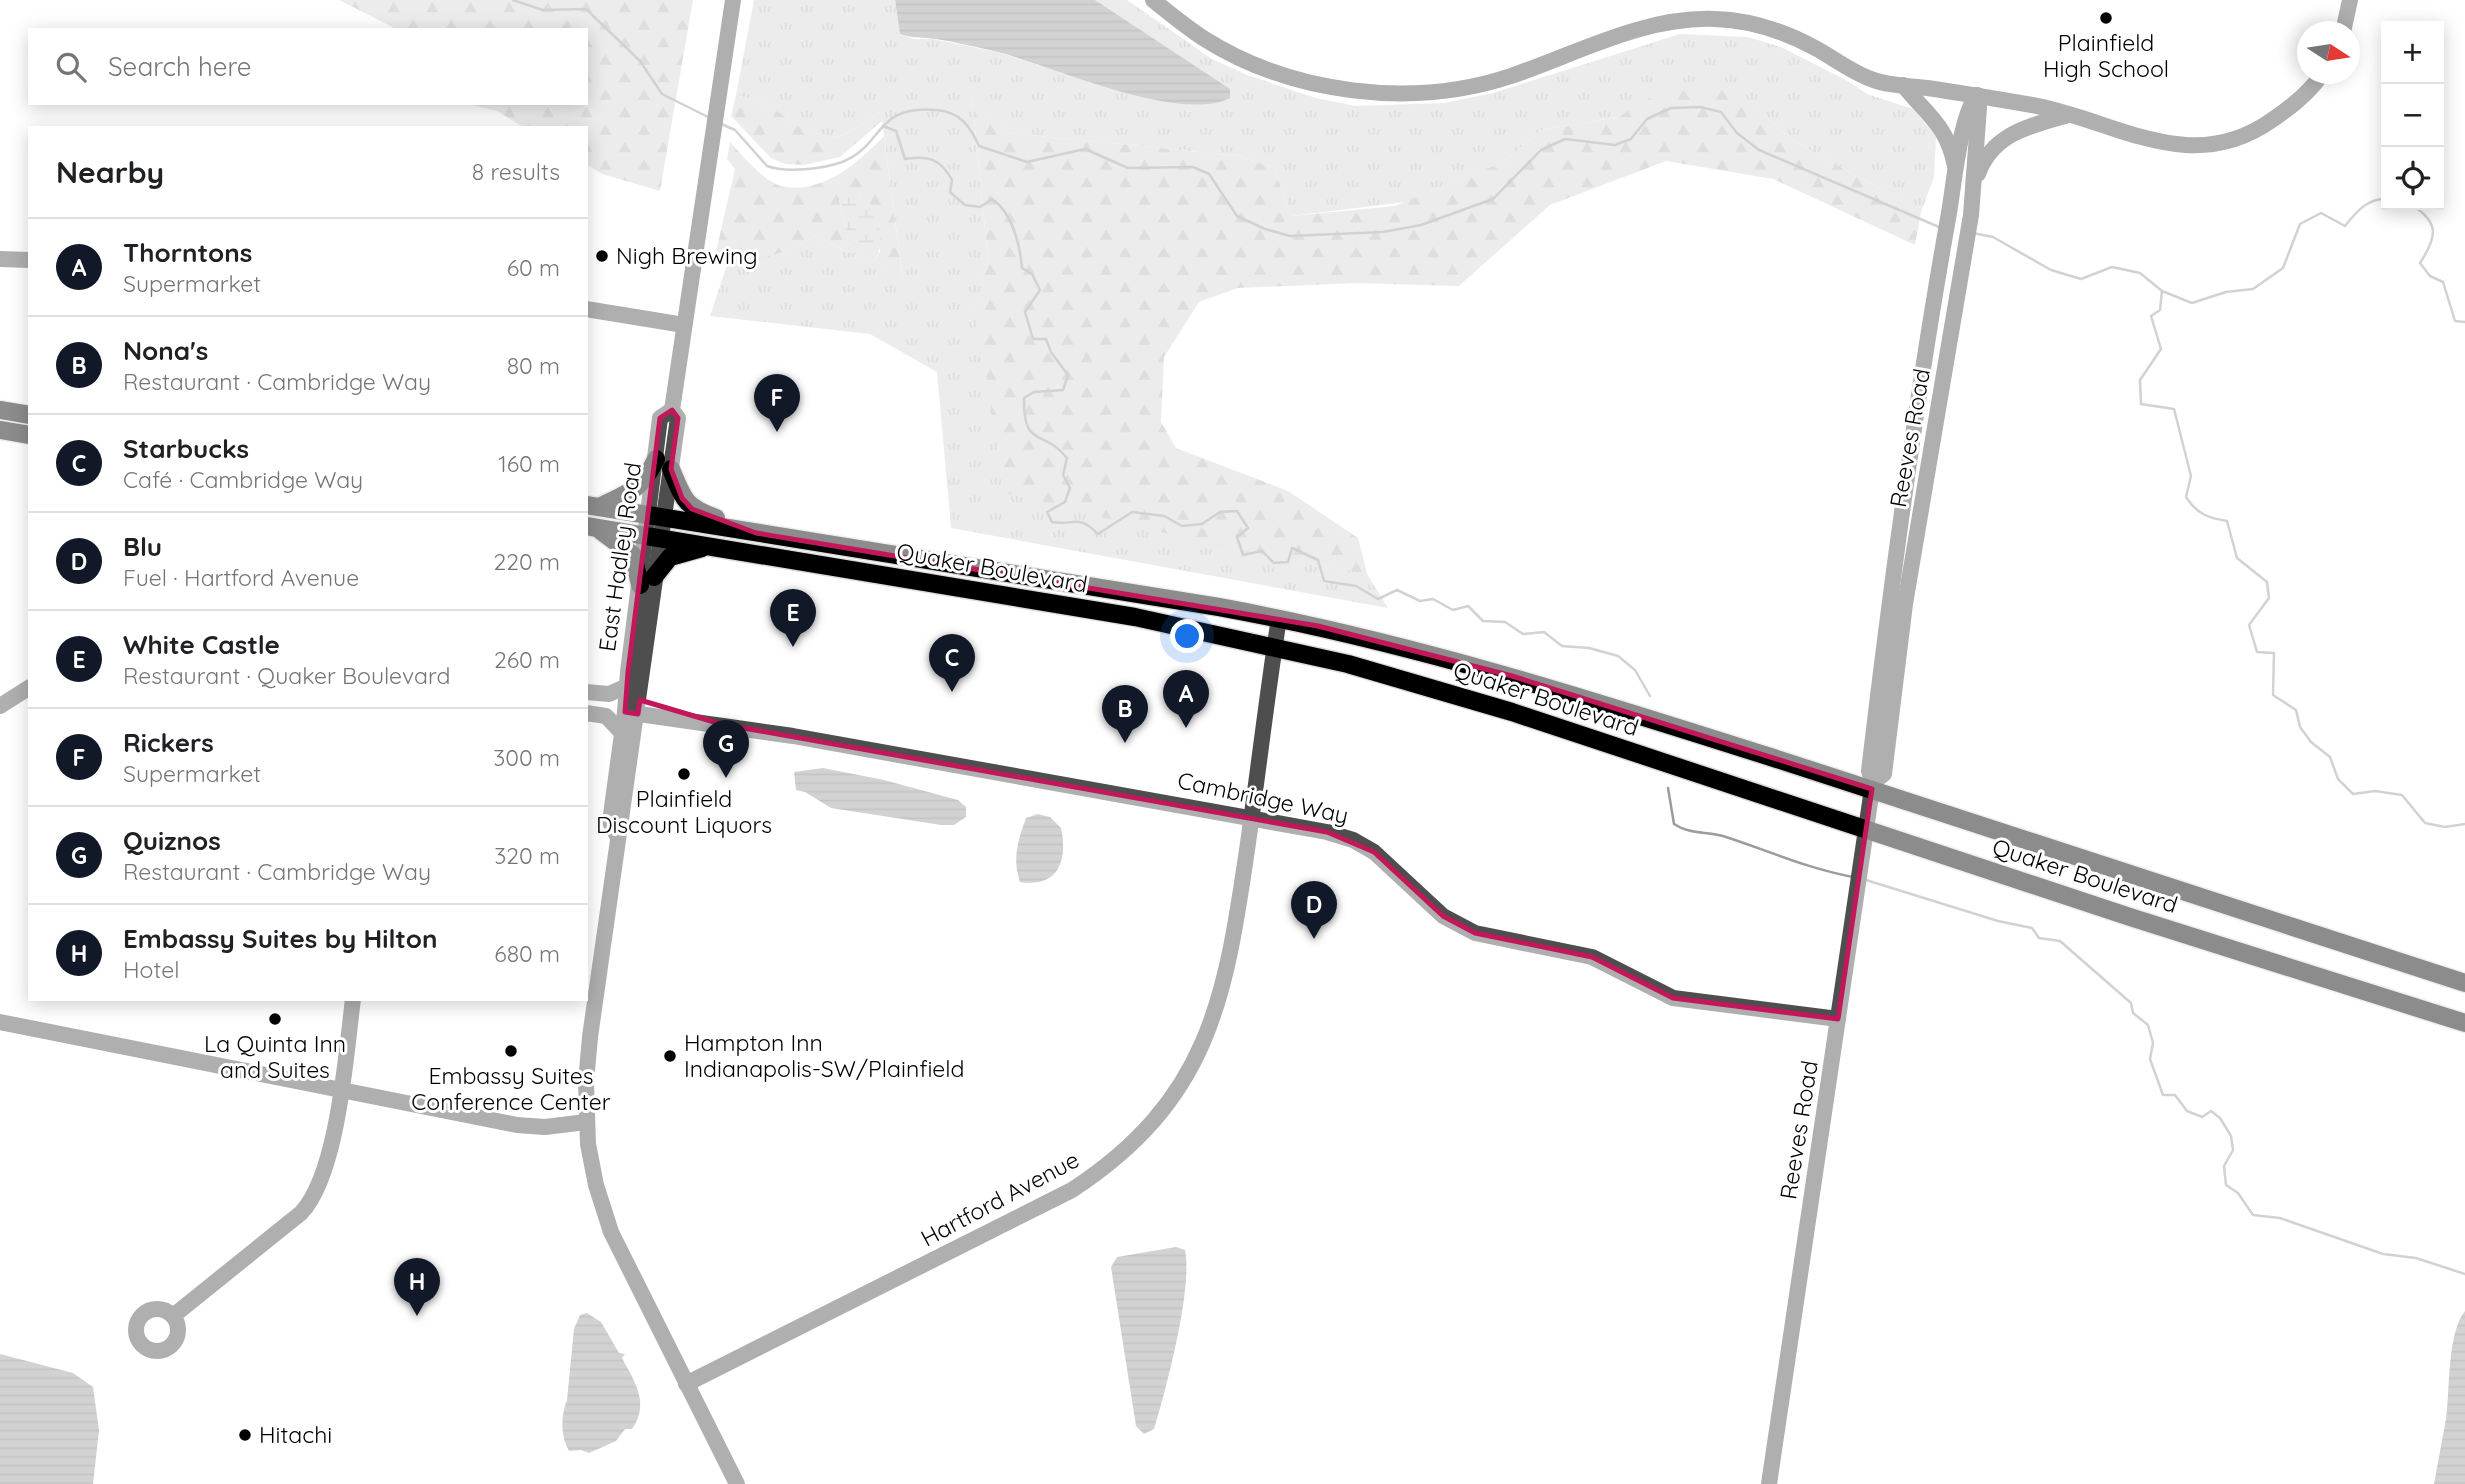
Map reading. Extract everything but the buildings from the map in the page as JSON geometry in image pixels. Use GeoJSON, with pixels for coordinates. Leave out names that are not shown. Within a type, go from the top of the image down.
{"type":"FeatureCollection","features":[{"type":"Feature","properties":{"kind":"main road"},"geometry":{"type":"LineString","coordinates":[[0,410],[28,415]]}},
{"type":"Feature","properties":{"kind":"main road"},"geometry":{"type":"LineString","coordinates":[[0,430],[28,435]]}},
{"type":"Feature","properties":{"kind":"main road"},"geometry":{"type":"LineString","coordinates":[[592,506],[637,490],[646,480],[656,459]]}},
{"type":"Feature","properties":{"kind":"main road"},"geometry":{"type":"LineString","coordinates":[[671,469],[682,498],[692,509],[756,533]]}},
{"type":"Feature","properties":{"kind":"main road","name":"Quaker Boulevard"},"geometry":{"type":"LineString","coordinates":[[592,506],[1279,618],[1512,676],[1873,786],[2465,983]]}},
{"type":"Feature","properties":{"kind":"main road","name":"Quaker Boulevard"},"geometry":{"type":"LineString","coordinates":[[591,527],[1135,617],[1275,646],[1470,699],[2130,917],[2465,1023]]}},
{"type":"Feature","properties":{"kind":"main road"},"geometry":{"type":"LineString","coordinates":[[591,527],[633,555],[647,581],[670,557],[710,546]]}},
{"type":"Feature","properties":{"kind":"street","name":"East Hadley Road"},"geometry":{"type":"LineString","coordinates":[[656,517],[671,469],[678,418],[672,410],[733,0]]}},
{"type":"Feature","properties":{"kind":"street"},"geometry":{"type":"LineString","coordinates":[[1153,0],[1205,39],[1237,56],[1321,85],[1369,92],[1438,92],[1471,87],[1652,27],[1690,19],[1749,22],[1815,48],[1874,80],[1978,96],[2068,115],[2144,139],[2181,146],[2219,145],[2260,129],[2289,108],[2312,84]]}},
{"type":"Feature","properties":{"kind":"street"},"geometry":{"type":"LineString","coordinates":[[2345,21],[2350,0]]}},
{"type":"Feature","properties":{"kind":"street"},"geometry":{"type":"LineString","coordinates":[[1903,85],[1939,122],[1950,143],[1956,169]]}},
{"type":"Feature","properties":{"kind":"street","name":"Reeves Road"},"geometry":{"type":"LineString","coordinates":[[1769,1484],[1873,786],[1869,771],[1892,578],[1956,169],[1968,106],[1978,96]]}},
{"type":"Feature","properties":{"kind":"street","name":"Reeves Road"},"geometry":{"type":"LineString","coordinates":[[1873,786],[1884,774],[1905,604],[1967,241],[1978,96]]}},
{"type":"Feature","properties":{"kind":"street"},"geometry":{"type":"LineString","coordinates":[[1973,186],[1983,160],[2003,139],[2024,128],[2068,115]]}},
{"type":"Feature","properties":{"kind":"street"},"geometry":{"type":"LineString","coordinates":[[0,259],[28,260]]}},
{"type":"Feature","properties":{"kind":"street"},"geometry":{"type":"LineString","coordinates":[[588,309],[684,325]]}},
{"type":"Feature","properties":{"kind":"street","name":"East Hadley Road"},"geometry":{"type":"LineString","coordinates":[[672,410],[660,418],[656,459],[656,517],[633,689],[623,824],[618,838],[590,1037],[586,1122],[596,1185],[611,1232],[737,1484]]}},
{"type":"Feature","properties":{"kind":"street","name":"Hartford Avenue"},"geometry":{"type":"LineString","coordinates":[[686,1384],[1072,1190],[1105,1167],[1136,1138],[1185,1077],[1214,1019],[1232,951],[1279,618]]}},
{"type":"Feature","properties":{"kind":"street"},"geometry":{"type":"LineString","coordinates":[[0,706],[28,688]]}},
{"type":"Feature","properties":{"kind":"street"},"geometry":{"type":"LineString","coordinates":[[588,692],[609,694],[633,689]]}},
{"type":"Feature","properties":{"kind":"street","name":"Cambridge Way"},"geometry":{"type":"LineString","coordinates":[[633,689],[656,707],[709,716],[721,724]]}},
{"type":"Feature","properties":{"kind":"street"},"geometry":{"type":"LineString","coordinates":[[588,713],[606,716],[622,733]]}},
{"type":"Feature","properties":{"kind":"street","name":"East Hadley Road"},"geometry":{"type":"LineString","coordinates":[[618,838],[610,822],[622,733],[631,713]]}},
{"type":"Feature","properties":{"kind":"street","name":"Cambridge Way"},"geometry":{"type":"LineString","coordinates":[[631,713],[709,726],[721,724],[1252,816],[1340,835],[1364,845],[1384,859],[1443,916],[1475,933],[1592,957],[1673,998],[1838,1019]]}},
{"type":"Feature","properties":{"kind":"street"},"geometry":{"type":"LineString","coordinates":[[173,1316],[309,1206],[321,1183],[341,1090],[353,1001]]}},
{"type":"Feature","properties":{"kind":"street"},"geometry":{"type":"LineString","coordinates":[[0,1022],[517,1125],[545,1127],[586,1122]]}},
{"type":"Feature","properties":{"kind":"highlighted area"},"geometry":{"type":"Polygon","coordinates":[[[672,410],[678,418],[671,469],[682,498],[692,509],[756,533],[1318,626],[1512,676],[1872,789],[1838,1019],[1673,998],[1592,957],[1475,933],[1443,916],[1374,852],[1327,832],[721,724],[640,700],[638,714],[625,712],[628,672],[660,418],[672,410]]]}},
{"type":"Feature","properties":{"kind":"green space"},"geometry":{"type":"Polygon","coordinates":[[[339,0],[693,0],[660,191],[602,174],[588,165],[588,126],[522,126],[497,111],[472,105],[588,105],[588,28],[394,28],[339,0]]]}},
{"type":"Feature","properties":{"kind":"green space"},"geometry":{"type":"Polygon","coordinates":[[[754,0],[895,0],[900,34],[914,39],[933,39],[997,52],[1113,89],[1196,104],[1153,40],[1095,0],[1127,0],[1212,59],[1247,75],[1316,98],[1356,106],[1444,103],[1493,93],[1680,34],[1748,37],[1781,47],[1848,81],[1867,94],[1913,109],[1936,136],[1934,177],[1921,212],[1791,139],[1756,109],[1618,117],[1541,130],[1503,162],[1406,202],[1291,216],[1274,168],[1240,156],[1009,133],[972,98],[988,260],[975,310],[1277,556],[1367,574],[1388,608],[951,528],[937,372],[870,334],[710,316],[729,259],[774,254],[795,247],[814,236],[850,253],[875,260],[903,281],[881,112],[844,135],[831,138],[802,128],[765,103],[736,95],[754,0]]]}},
{"type":"Feature","properties":{"kind":"green space"},"geometry":{"type":"Polygon","coordinates":[[[1722,90],[1756,109],[1791,139],[1921,212],[1915,245],[1773,179],[1666,161],[1550,205],[1459,286],[1357,283],[1238,288],[1199,302],[1164,357],[1161,422],[1176,448],[1288,491],[1358,538],[1367,574],[1193,540],[1005,493],[975,309],[988,260],[972,97],[1009,133],[1240,156],[1274,168],[1291,216],[1395,206],[1503,162],[1541,130],[1618,117],[1648,99],[1670,91],[1722,90]]]}},
{"type":"Feature","properties":{"kind":"green space"},"geometry":{"type":"Polygon","coordinates":[[[736,95],[765,103],[802,128],[831,138],[844,135],[881,112],[882,121],[840,157],[804,165],[785,164],[771,158],[731,116],[736,95]]]}},
{"type":"Feature","properties":{"kind":"green space"},"geometry":{"type":"Polygon","coordinates":[[[884,136],[903,282],[875,260],[880,251],[861,193],[839,199],[850,253],[814,236],[792,249],[767,256],[715,256],[735,169],[727,159],[730,142],[755,169],[777,185],[799,188],[840,174],[884,136]]]}},
{"type":"Feature","properties":{"kind":"green space"},"geometry":{"type":"Polygon","coordinates":[[[847,188],[857,191],[872,206],[880,240],[875,260],[850,253],[839,199],[841,190],[847,188]]]}},
{"type":"Feature","properties":{"kind":"shaded area"},"geometry":{"type":"Polygon","coordinates":[[[895,0],[1095,0],[1230,89],[1230,98],[1208,104],[1179,104],[1114,90],[994,51],[943,40],[905,36],[900,34],[895,0]]]}},
{"type":"Feature","properties":{"kind":"shaded area"},"geometry":{"type":"Polygon","coordinates":[[[823,768],[884,780],[958,800],[966,807],[966,817],[954,825],[941,825],[831,808],[805,792],[796,790],[794,772],[823,768]]]}},
{"type":"Feature","properties":{"kind":"shaded area"},"geometry":{"type":"Polygon","coordinates":[[[1038,814],[1050,817],[1061,828],[1061,861],[1052,876],[1043,881],[1020,882],[1016,865],[1018,842],[1026,818],[1038,814]]]}},
{"type":"Feature","properties":{"kind":"shaded area"},"geometry":{"type":"Polygon","coordinates":[[[1176,1247],[1185,1250],[1182,1313],[1154,1429],[1144,1434],[1136,1426],[1111,1267],[1117,1257],[1176,1247]]]}},
{"type":"Feature","properties":{"kind":"shaded area"},"geometry":{"type":"Polygon","coordinates":[[[2465,1311],[2465,1484],[2434,1484],[2446,1419],[2452,1347],[2459,1321],[2465,1311]]]}},
{"type":"Feature","properties":{"kind":"shaded area"},"geometry":{"type":"Polygon","coordinates":[[[587,1313],[601,1322],[619,1353],[625,1354],[622,1358],[636,1384],[640,1402],[640,1411],[632,1429],[625,1429],[616,1441],[589,1453],[581,1450],[569,1451],[562,1426],[574,1329],[580,1315],[587,1313]]]}},
{"type":"Feature","properties":{"kind":"shaded area"},"geometry":{"type":"Polygon","coordinates":[[[0,1354],[73,1373],[93,1387],[99,1430],[93,1484],[0,1484],[0,1354]]]}},
{"type":"Feature","properties":{"kind":"waterway"},"geometry":{"type":"LineString","coordinates":[[513,0],[543,10],[586,9],[640,61],[662,94],[710,118]]}},
{"type":"Feature","properties":{"kind":"waterway"},"geometry":{"type":"LineString","coordinates":[[719,123],[735,130],[767,166],[804,169],[842,162],[856,155],[890,120],[901,113],[917,110],[945,111],[963,121],[979,146],[1027,162],[1085,149],[1128,168],[1193,167],[1209,174],[1237,216],[1265,229],[1290,236],[1383,232],[1421,225],[1493,199],[1541,150],[1565,139],[1615,145],[1631,139],[1647,119],[1671,108],[1700,107],[1721,112],[1737,133],[1759,150],[1939,227]]}},
{"type":"Feature","properties":{"kind":"waterway"},"geometry":{"type":"LineString","coordinates":[[883,126],[896,131],[905,159],[927,158],[943,167],[952,180],[950,192],[965,205],[980,207],[992,199],[999,205],[1014,230],[1022,268],[1032,274],[1040,290],[1025,312],[1033,339],[1046,339],[1051,352],[1068,375],[1063,390],[1034,392],[1024,398],[1027,425],[1031,431],[1067,458],[1063,475],[1070,488],[1065,502],[1047,512],[1052,522],[1081,522],[1098,534],[1132,512],[1164,516],[1182,526],[1202,524],[1220,512],[1237,511],[1248,528],[1237,537],[1243,555],[1262,551],[1274,563],[1288,562],[1292,548],[1318,560],[1324,581],[1356,586],[1378,599],[1397,590],[1420,601],[1433,599],[1453,610],[1468,606],[1483,621],[1505,622],[1523,634],[1544,632],[1562,646],[1589,648],[1618,656],[1635,670],[1650,696]]}},
{"type":"Feature","properties":{"kind":"waterway"},"geometry":{"type":"LineString","coordinates":[[1973,233],[1993,237],[2051,270],[2081,279],[2112,267],[2140,273],[2162,291],[2192,303],[2226,292],[2253,289],[2283,268],[2300,224],[2321,213],[2345,226],[2368,203],[2381,199]]}},
{"type":"Feature","properties":{"kind":"waterway"},"geometry":{"type":"LineString","coordinates":[[2418,210],[2427,218],[2433,231],[2430,246],[2420,263],[2430,276],[2443,282],[2455,321],[2465,322]]}},
{"type":"Feature","properties":{"kind":"waterway"},"geometry":{"type":"LineString","coordinates":[[2162,291],[2160,310],[2151,316],[2161,349],[2140,380],[2141,404],[2174,409],[2191,476],[2186,497],[2194,508],[2204,514],[2227,521],[2237,558],[2267,582],[2269,598],[2249,625],[2257,652],[2274,653],[2273,695],[2296,710],[2300,727],[2311,742],[2330,757],[2338,779],[2353,794],[2375,791],[2402,795],[2425,823],[2445,827],[2465,824]]}},
{"type":"Feature","properties":{"kind":"waterway"},"geometry":{"type":"LineString","coordinates":[[1668,788],[1674,824],[1680,827],[1726,837],[1805,865],[1853,877]]}},
{"type":"Feature","properties":{"kind":"waterway"},"geometry":{"type":"LineString","coordinates":[[1866,880],[1998,921],[2032,928],[2039,938],[2060,941],[2131,1003],[2133,1013],[2148,1025],[2153,1043],[2150,1059],[2163,1095],[2175,1095],[2187,1111],[2202,1117],[2211,1111],[2220,1118],[2231,1136],[2233,1150],[2224,1166],[2226,1185],[2238,1193],[2253,1215],[2280,1218],[2383,1254],[2416,1258],[2465,1274]]}},
{"type":"Feature","properties":{"kind":"place","name":"Plainfield High School"},"geometry":{"type":"Point","coordinates":[2106,18]}},
{"type":"Feature","properties":{"kind":"place","name":"Nigh Brewing"},"geometry":{"type":"Point","coordinates":[602,256]}},
{"type":"Feature","properties":{"kind":"place","name":"Rickers"},"geometry":{"type":"Point","coordinates":[777,432]}},
{"type":"Feature","properties":{"kind":"place","name":"White Castle"},"geometry":{"type":"Point","coordinates":[793,647]}},
{"type":"Feature","properties":{"kind":"place","name":"Starbucks"},"geometry":{"type":"Point","coordinates":[952,692]}},
{"type":"Feature","properties":{"kind":"place","name":"Thorntons"},"geometry":{"type":"Point","coordinates":[1186,728]}},
{"type":"Feature","properties":{"kind":"place","name":"Nona's"},"geometry":{"type":"Point","coordinates":[1125,743]}},
{"type":"Feature","properties":{"kind":"place","name":"Plainfield Discount Liquors"},"geometry":{"type":"Point","coordinates":[684,774]}},
{"type":"Feature","properties":{"kind":"place","name":"Quiznos"},"geometry":{"type":"Point","coordinates":[726,778]}},
{"type":"Feature","properties":{"kind":"place","name":"Blu"},"geometry":{"type":"Point","coordinates":[1314,939]}},
{"type":"Feature","properties":{"kind":"place","name":"La Quinta Inn and Suites"},"geometry":{"type":"Point","coordinates":[275,1019]}},
{"type":"Feature","properties":{"kind":"place","name":"Embassy Suites Conference Center"},"geometry":{"type":"Point","coordinates":[511,1051]}},
{"type":"Feature","properties":{"kind":"place","name":"Hampton Inn Indianapolis-SW/Plainfield"},"geometry":{"type":"Point","coordinates":[670,1056]}},
{"type":"Feature","properties":{"kind":"place","name":"Embassy Suites by Hilton"},"geometry":{"type":"Point","coordinates":[417,1316]}},
{"type":"Feature","properties":{"kind":"place","name":"Hitachi"},"geometry":{"type":"Point","coordinates":[245,1435]}}]}
